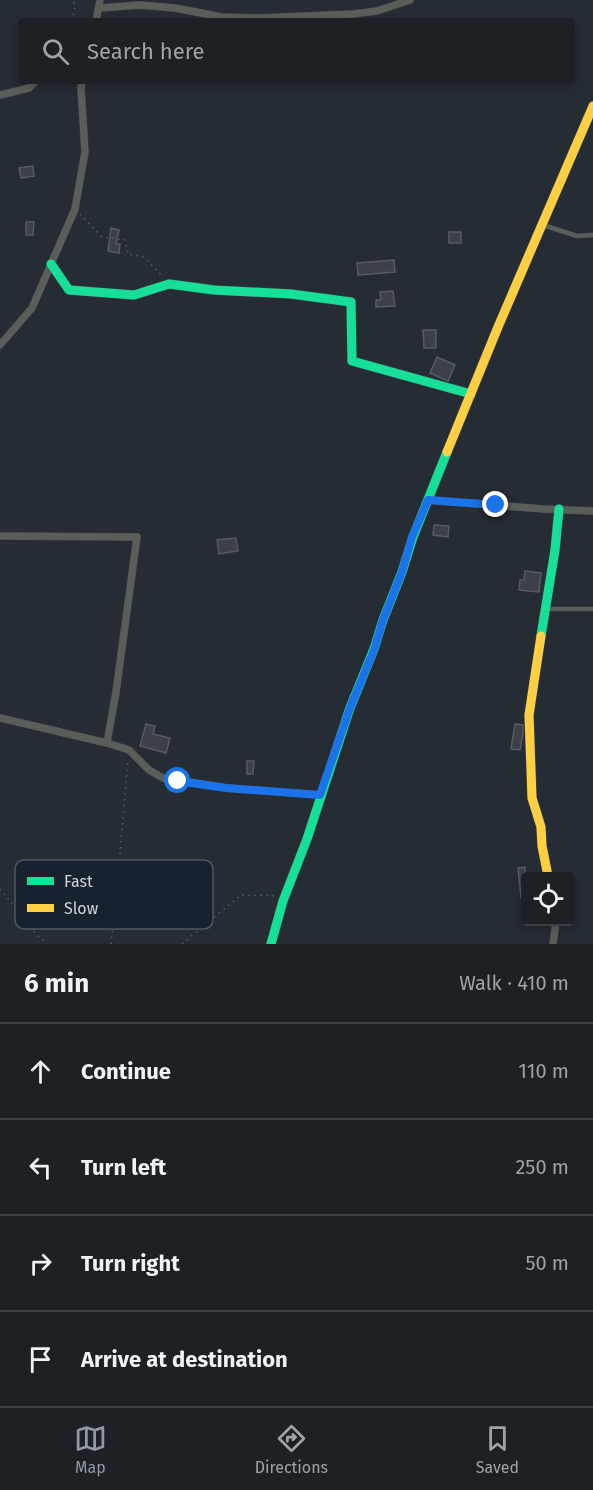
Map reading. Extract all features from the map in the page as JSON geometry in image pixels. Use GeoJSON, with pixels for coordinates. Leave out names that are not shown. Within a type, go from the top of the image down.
{"type":"FeatureCollection","features":[{"type":"Feature","properties":{"kind":"street"},"geometry":{"type":"LineString","coordinates":[[99,4],[175,8],[222,17],[260,18],[353,14],[377,11],[410,0]]}},
{"type":"Feature","properties":{"kind":"street"},"geometry":{"type":"LineString","coordinates":[[0,95],[29,88],[33,84]]}},
{"type":"Feature","properties":{"kind":"street"},"geometry":{"type":"LineString","coordinates":[[0,345],[32,308],[75,209],[85,152],[82,84]]}},
{"type":"Feature","properties":{"kind":"street"},"geometry":{"type":"LineString","coordinates":[[271,944],[285,896],[307,839],[350,708],[374,650],[412,537],[498,327],[593,106]]}},
{"type":"Feature","properties":{"kind":"street"},"geometry":{"type":"LineString","coordinates":[[51,264],[69,290],[134,295],[169,284],[214,290],[291,294],[351,302],[352,361],[471,394]]}},
{"type":"Feature","properties":{"kind":"street"},"geometry":{"type":"LineString","coordinates":[[428,500],[593,511]]}},
{"type":"Feature","properties":{"kind":"street"},"geometry":{"type":"LineString","coordinates":[[547,872],[542,846],[542,827],[532,798],[529,716],[555,550],[559,509]]}},
{"type":"Feature","properties":{"kind":"street"},"geometry":{"type":"LineString","coordinates":[[0,536],[136,537],[116,692],[107,742]]}},
{"type":"Feature","properties":{"kind":"street"},"geometry":{"type":"LineString","coordinates":[[0,718],[107,742],[129,750],[149,770],[163,778],[226,788],[320,795]]}},
{"type":"Feature","properties":{"kind":"street"},"geometry":{"type":"LineString","coordinates":[[553,944],[555,926]]}},
{"type":"Feature","properties":{"kind":"lane"},"geometry":{"type":"LineString","coordinates":[[542,225],[578,236],[593,235]]}},
{"type":"Feature","properties":{"kind":"lane"},"geometry":{"type":"LineString","coordinates":[[546,609],[593,609]]}},
{"type":"Feature","properties":{"kind":"path"},"geometry":{"type":"LineString","coordinates":[[73,0],[75,7],[73,18]]}},
{"type":"Feature","properties":{"kind":"path"},"geometry":{"type":"LineString","coordinates":[[75,209],[102,237],[125,240],[128,254],[144,257],[169,284]]}},
{"type":"Feature","properties":{"kind":"path"},"geometry":{"type":"LineString","coordinates":[[119,860],[129,750]]}},
{"type":"Feature","properties":{"kind":"path"},"geometry":{"type":"LineString","coordinates":[[0,889],[15,908]]}},
{"type":"Feature","properties":{"kind":"path"},"geometry":{"type":"LineString","coordinates":[[213,918],[241,895],[285,896]]}},
{"type":"Feature","properties":{"kind":"path"},"geometry":{"type":"LineString","coordinates":[[32,929],[47,944]]}},
{"type":"Feature","properties":{"kind":"path"},"geometry":{"type":"LineString","coordinates":[[111,944],[113,929]]}},
{"type":"Feature","properties":{"kind":"path"},"geometry":{"type":"LineString","coordinates":[[182,944],[200,929]]}},
{"type":"Feature","properties":{"kind":"building"},"geometry":{"type":"Polygon","coordinates":[[[33,166],[34,176],[21,178],[19,168],[33,166]]]}},
{"type":"Feature","properties":{"kind":"building"},"geometry":{"type":"Polygon","coordinates":[[[26,222],[34,222],[33,235],[26,235],[26,222]]]}},
{"type":"Feature","properties":{"kind":"building"},"geometry":{"type":"Polygon","coordinates":[[[111,228],[119,230],[116,244],[120,244],[119,253],[108,251],[111,228]]]}},
{"type":"Feature","properties":{"kind":"building"},"geometry":{"type":"Polygon","coordinates":[[[449,232],[461,232],[461,243],[449,243],[449,232]]]}},
{"type":"Feature","properties":{"kind":"building"},"geometry":{"type":"Polygon","coordinates":[[[394,260],[395,272],[358,275],[357,263],[394,260]]]}},
{"type":"Feature","properties":{"kind":"building"},"geometry":{"type":"Polygon","coordinates":[[[393,291],[395,306],[376,307],[376,300],[381,300],[380,292],[393,291]]]}},
{"type":"Feature","properties":{"kind":"building"},"geometry":{"type":"Polygon","coordinates":[[[423,330],[436,330],[436,348],[424,348],[423,330]]]}},
{"type":"Feature","properties":{"kind":"building"},"geometry":{"type":"Polygon","coordinates":[[[437,357],[455,365],[448,381],[430,373],[437,357]]]}},
{"type":"Feature","properties":{"kind":"building"},"geometry":{"type":"Polygon","coordinates":[[[434,525],[449,526],[448,537],[433,535],[434,525]]]}},
{"type":"Feature","properties":{"kind":"building"},"geometry":{"type":"Polygon","coordinates":[[[236,538],[238,551],[219,554],[217,540],[236,538]]]}},
{"type":"Feature","properties":{"kind":"building"},"geometry":{"type":"Polygon","coordinates":[[[525,571],[541,573],[539,592],[519,590],[520,580],[524,580],[525,571]]]}},
{"type":"Feature","properties":{"kind":"building"},"geometry":{"type":"Polygon","coordinates":[[[146,724],[155,726],[153,734],[170,738],[166,753],[140,746],[146,724]]]}},
{"type":"Feature","properties":{"kind":"building"},"geometry":{"type":"Polygon","coordinates":[[[515,724],[523,725],[520,750],[511,749],[515,724]]]}},
{"type":"Feature","properties":{"kind":"building"},"geometry":{"type":"Polygon","coordinates":[[[247,761],[254,761],[253,774],[247,774],[247,761]]]}},
{"type":"Feature","properties":{"kind":"building"},"geometry":{"type":"Polygon","coordinates":[[[525,867],[525,872],[521,872],[521,897],[518,868],[525,867]]]}},
{"type":"Feature","properties":{"kind":"traffic: fast"},"geometry":{"type":"LineString","coordinates":[[51,264],[69,290],[134,295],[169,284],[214,290],[291,294],[351,302],[352,361],[471,394]]}},
{"type":"Feature","properties":{"kind":"traffic: fast"},"geometry":{"type":"LineString","coordinates":[[271,944],[283,901],[307,839],[350,708],[447,452]]}},
{"type":"Feature","properties":{"kind":"traffic: fast"},"geometry":{"type":"LineString","coordinates":[[541,636],[559,509]]}},
{"type":"Feature","properties":{"kind":"traffic: slow"},"geometry":{"type":"LineString","coordinates":[[447,452],[593,106]]}},
{"type":"Feature","properties":{"kind":"traffic: slow"},"geometry":{"type":"LineString","coordinates":[[541,636],[529,715],[532,798],[541,827],[547,872]]}},
{"type":"Feature","properties":{"kind":"route"},"geometry":{"type":"LineString","coordinates":[[178,781],[226,788],[320,795],[350,708],[402,572],[412,537],[428,500],[496,505]]}}]}
